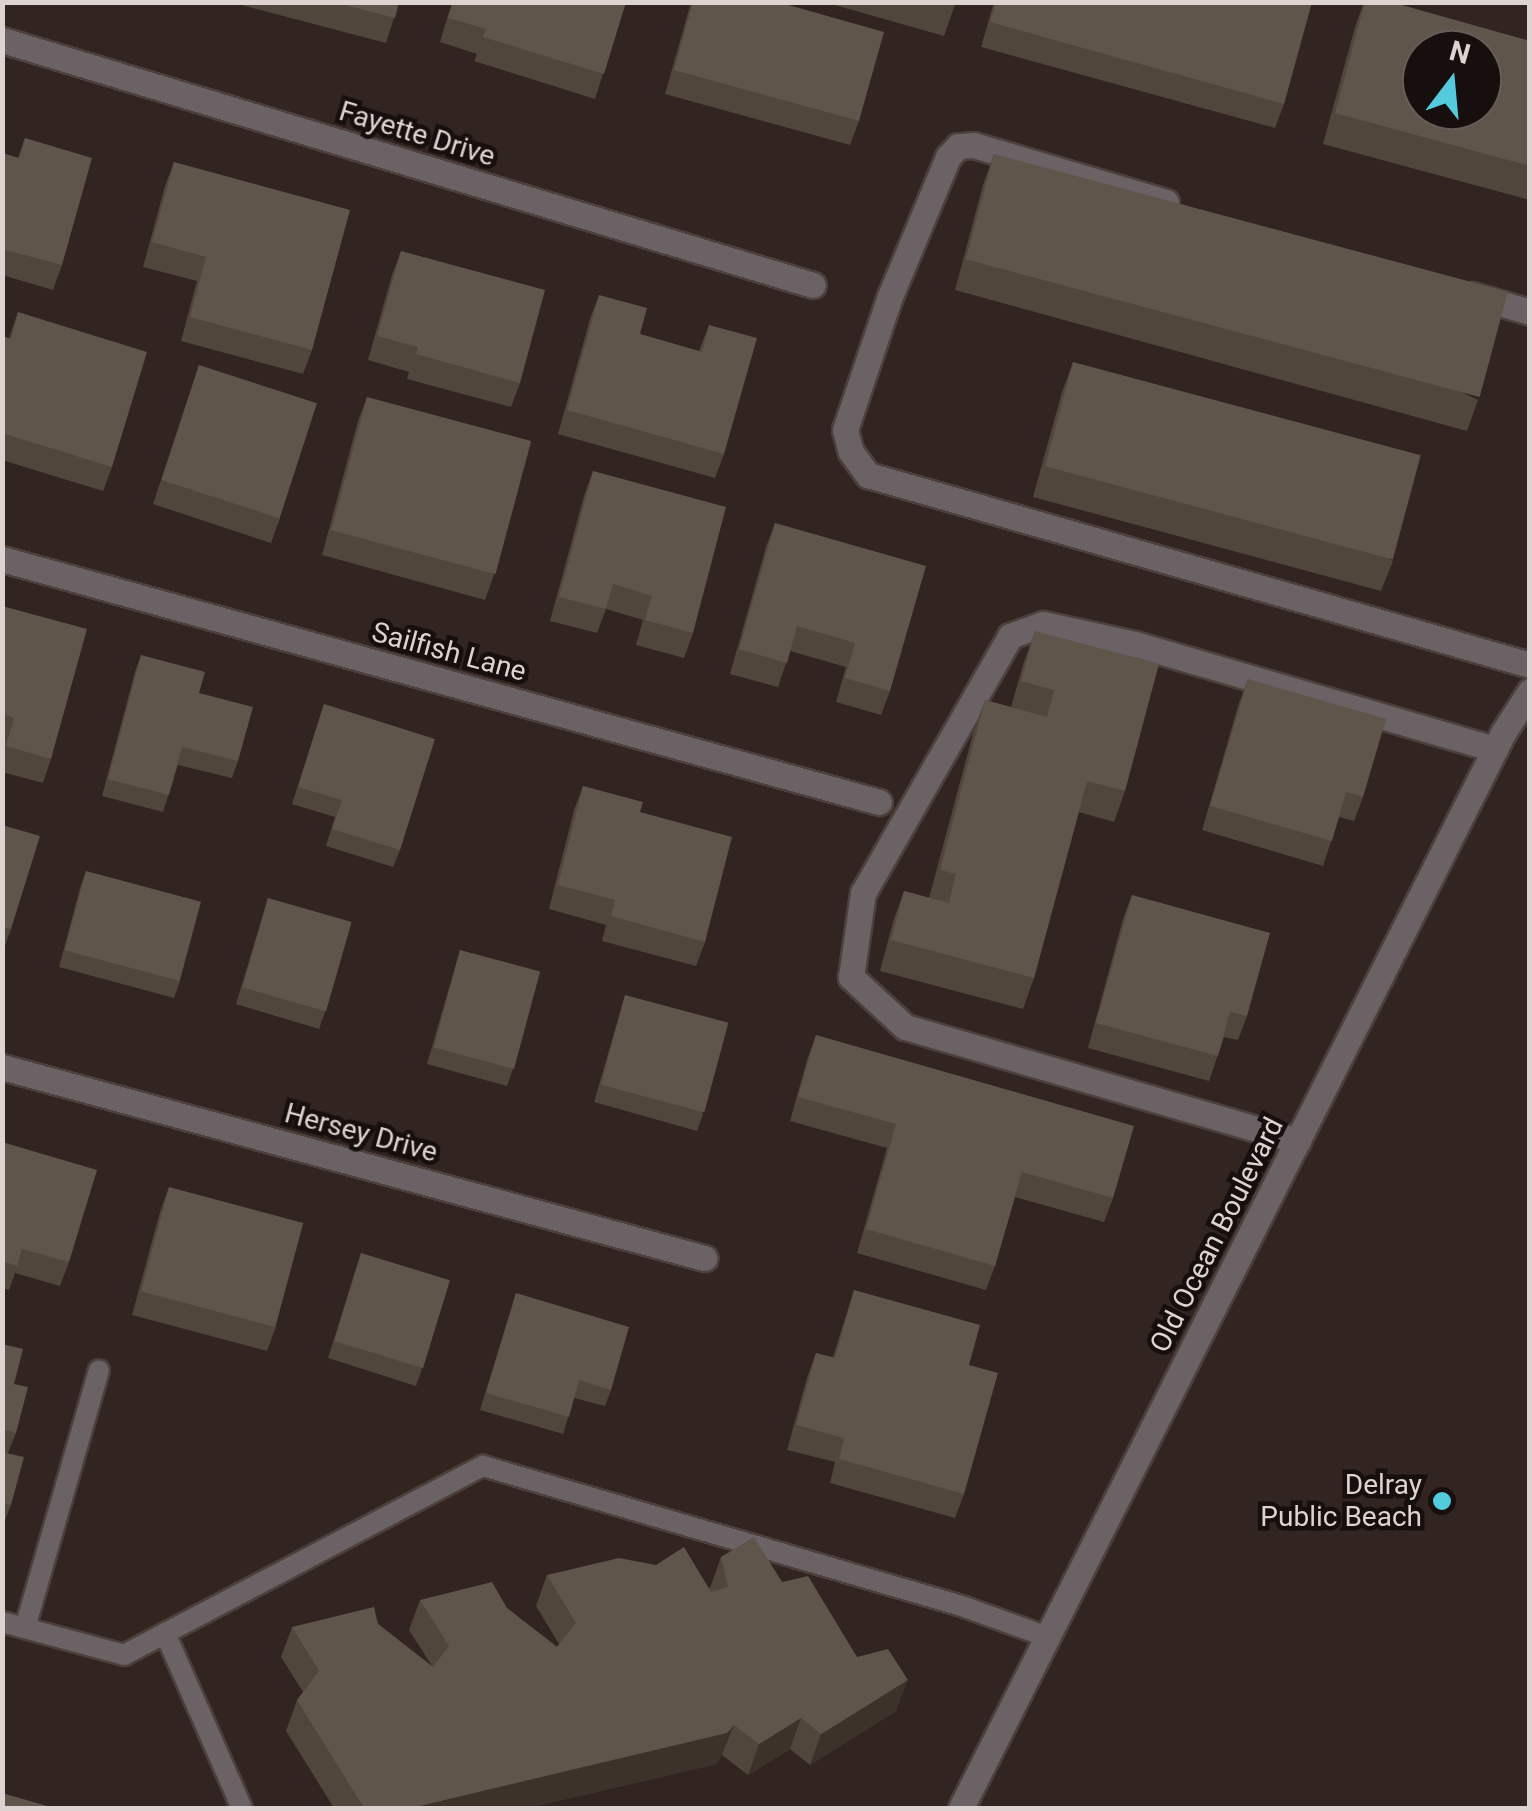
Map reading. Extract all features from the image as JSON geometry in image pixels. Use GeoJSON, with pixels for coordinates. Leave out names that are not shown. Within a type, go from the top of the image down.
{"type":"FeatureCollection","features":[{"type":"Feature","properties":{"kind":"street","name":"Fayette Drive"},"geometry":{"type":"LineString","coordinates":[[2,40],[813,285]]}},
{"type":"Feature","properties":{"kind":"street"},"geometry":{"type":"LineString","coordinates":[[1196,212],[974,144],[958,146],[948,158],[890,296],[846,430],[851,452],[868,474],[1530,666]]}},
{"type":"Feature","properties":{"kind":"street"},"geometry":{"type":"LineString","coordinates":[[1456,290],[1530,312]]}},
{"type":"Feature","properties":{"kind":"street","name":"Sailfish Lane"},"geometry":{"type":"LineString","coordinates":[[2,559],[878,802]]}},
{"type":"Feature","properties":{"kind":"street"},"geometry":{"type":"LineString","coordinates":[[1298,1141],[905,1027],[851,977],[862,893],[1010,636],[1043,624],[1135,644],[1495,749]]}},
{"type":"Feature","properties":{"kind":"street","name":"Old Ocean Boulevard"},"geometry":{"type":"LineString","coordinates":[[961,1808],[1495,749],[1530,692]]}},
{"type":"Feature","properties":{"kind":"street","name":"Hersey Drive"},"geometry":{"type":"LineString","coordinates":[[2,1066],[704,1258]]}},
{"type":"Feature","properties":{"kind":"lane"},"geometry":{"type":"LineString","coordinates":[[25,1628],[99,1370]]}},
{"type":"Feature","properties":{"kind":"lane"},"geometry":{"type":"LineString","coordinates":[[2,1622],[124,1655],[483,1466],[962,1606],[1048,1637]]}},
{"type":"Feature","properties":{"kind":"lane"},"geometry":{"type":"LineString","coordinates":[[164,1633],[242,1808]]}},
{"type":"Feature","properties":{"kind":"building"},"geometry":{"type":"Polygon","coordinates":[[[334,2],[399,2],[395,18],[334,2]]]}},
{"type":"Feature","properties":{"kind":"building"},"geometry":{"type":"Polygon","coordinates":[[[453,2],[626,2],[604,74],[483,37],[486,29],[448,18],[453,2]]]}},
{"type":"Feature","properties":{"kind":"building"},"geometry":{"type":"Polygon","coordinates":[[[693,2],[778,2],[884,32],[859,121],[674,70],[693,2]]]}},
{"type":"Feature","properties":{"kind":"building"},"geometry":{"type":"Polygon","coordinates":[[[996,2],[1312,2],[1284,104],[990,22],[996,2]]]}},
{"type":"Feature","properties":{"kind":"building"},"geometry":{"type":"Polygon","coordinates":[[[1365,2],[1391,2],[1491,30],[1402,30],[1402,130],[1502,130],[1502,33],[1530,41],[1530,166],[1335,113],[1365,2]]]}},
{"type":"Feature","properties":{"kind":"building"},"geometry":{"type":"Polygon","coordinates":[[[25,138],[92,158],[62,265],[2,249],[2,153],[19,158],[25,138]]]}},
{"type":"Feature","properties":{"kind":"building"},"geometry":{"type":"Polygon","coordinates":[[[994,154],[1508,292],[1480,397],[966,259],[994,154]]]}},
{"type":"Feature","properties":{"kind":"building"},"geometry":{"type":"Polygon","coordinates":[[[174,162],[350,210],[312,350],[190,317],[206,257],[152,242],[174,162]]]}},
{"type":"Feature","properties":{"kind":"building"},"geometry":{"type":"Polygon","coordinates":[[[401,251],[545,290],[520,383],[416,354],[418,347],[377,336],[401,251]]]}},
{"type":"Feature","properties":{"kind":"building"},"geometry":{"type":"Polygon","coordinates":[[[599,295],[647,308],[640,334],[702,352],[709,325],[757,338],[724,454],[567,410],[599,295]]]}},
{"type":"Feature","properties":{"kind":"building"},"geometry":{"type":"Polygon","coordinates":[[[18,312],[147,352],[112,467],[2,433],[2,336],[11,339],[18,312]]]}},
{"type":"Feature","properties":{"kind":"building"},"geometry":{"type":"Polygon","coordinates":[[[1073,362],[1421,455],[1393,559],[1045,466],[1073,362]]]}},
{"type":"Feature","properties":{"kind":"building"},"geometry":{"type":"Polygon","coordinates":[[[199,365],[317,403],[280,518],[162,480],[199,365]]]}},
{"type":"Feature","properties":{"kind":"building"},"geometry":{"type":"Polygon","coordinates":[[[367,397],[531,441],[495,574],[331,530],[367,397]]]}},
{"type":"Feature","properties":{"kind":"building"},"geometry":{"type":"Polygon","coordinates":[[[593,471],[726,507],[693,633],[645,620],[652,596],[613,584],[606,609],[559,597],[593,471]]]}},
{"type":"Feature","properties":{"kind":"building"},"geometry":{"type":"Polygon","coordinates":[[[775,523],[926,566],[890,691],[845,678],[855,643],[797,626],[787,663],[739,649],[775,523]]]}},
{"type":"Feature","properties":{"kind":"building"},"geometry":{"type":"Polygon","coordinates":[[[2,606],[87,629],[51,759],[6,746],[14,718],[2,714],[2,606]]]}},
{"type":"Feature","properties":{"kind":"building"},"geometry":{"type":"Polygon","coordinates":[[[1035,631],[1159,664],[1125,791],[1087,781],[1034,978],[891,940],[904,891],[949,903],[956,874],[940,870],[985,700],[1047,717],[1054,690],[1021,681],[1035,631]]]}},
{"type":"Feature","properties":{"kind":"building"},"geometry":{"type":"Polygon","coordinates":[[[141,655],[205,672],[199,693],[253,707],[238,761],[182,747],[169,795],[108,779],[141,655]]]}},
{"type":"Feature","properties":{"kind":"building"},"geometry":{"type":"Polygon","coordinates":[[[1248,679],[1386,719],[1363,797],[1346,792],[1332,841],[1210,806],[1248,679]]]}},
{"type":"Feature","properties":{"kind":"building"},"geometry":{"type":"Polygon","coordinates":[[[324,704],[435,739],[400,850],[332,829],[342,800],[298,787],[324,704]]]}},
{"type":"Feature","properties":{"kind":"building"},"geometry":{"type":"Polygon","coordinates":[[[583,786],[643,802],[640,812],[732,837],[705,942],[611,916],[615,900],[558,885],[583,786]]]}},
{"type":"Feature","properties":{"kind":"building"},"geometry":{"type":"Polygon","coordinates":[[[2,825],[40,836],[11,929],[2,927],[2,825]]]}},
{"type":"Feature","properties":{"kind":"building"},"geometry":{"type":"Polygon","coordinates":[[[86,871],[201,902],[180,981],[65,950],[86,871]]]}},
{"type":"Feature","properties":{"kind":"building"},"geometry":{"type":"Polygon","coordinates":[[[1132,895],[1270,933],[1247,1016],[1230,1012],[1218,1056],[1096,1023],[1132,895]]]}},
{"type":"Feature","properties":{"kind":"building"},"geometry":{"type":"Polygon","coordinates":[[[268,898],[352,922],[326,1011],[242,987],[268,898]]]}},
{"type":"Feature","properties":{"kind":"building"},"geometry":{"type":"Polygon","coordinates":[[[460,950],[540,971],[514,1069],[434,1048],[460,950]]]}},
{"type":"Feature","properties":{"kind":"building"},"geometry":{"type":"Polygon","coordinates":[[[625,995],[728,1023],[704,1113],[601,1085],[625,995]]]}},
{"type":"Feature","properties":{"kind":"building"},"geometry":{"type":"Polygon","coordinates":[[[816,1035],[1134,1126],[1113,1198],[1022,1172],[995,1266],[866,1229],[896,1124],[798,1097],[816,1035]]]}},
{"type":"Feature","properties":{"kind":"building"},"geometry":{"type":"Polygon","coordinates":[[[2,1142],[97,1170],[69,1262],[22,1249],[17,1266],[2,1261],[2,1142]]]}},
{"type":"Feature","properties":{"kind":"building"},"geometry":{"type":"Polygon","coordinates":[[[169,1187],[303,1223],[275,1327],[141,1291],[169,1187]]]}},
{"type":"Feature","properties":{"kind":"building"},"geometry":{"type":"Polygon","coordinates":[[[361,1253],[450,1280],[423,1368],[334,1341],[361,1253]]]}},
{"type":"Feature","properties":{"kind":"building"},"geometry":{"type":"Polygon","coordinates":[[[854,1290],[980,1325],[969,1365],[998,1373],[964,1494],[839,1459],[844,1438],[796,1425],[816,1353],[835,1358],[854,1290]]]}},
{"type":"Feature","properties":{"kind":"building"},"geometry":{"type":"Polygon","coordinates":[[[516,1293],[629,1327],[611,1390],[579,1380],[569,1417],[486,1393],[516,1293]]]}},
{"type":"Feature","properties":{"kind":"building"},"geometry":{"type":"Polygon","coordinates":[[[2,1344],[23,1349],[14,1384],[28,1387],[16,1433],[2,1429],[2,1344]]]}},
{"type":"Feature","properties":{"kind":"building"},"geometry":{"type":"Polygon","coordinates":[[[2,1452],[24,1457],[11,1505],[2,1502],[2,1452]]]}},
{"type":"Feature","properties":{"kind":"building"},"geometry":{"type":"Polygon","coordinates":[[[754,1537],[782,1582],[808,1576],[857,1657],[888,1649],[908,1680],[821,1734],[801,1718],[759,1744],[734,1725],[727,1733],[411,1808],[364,1808],[297,1700],[319,1671],[292,1627],[374,1607],[378,1624],[433,1667],[449,1646],[420,1600],[492,1582],[507,1608],[557,1647],[576,1623],[547,1575],[619,1558],[656,1565],[684,1547],[711,1592],[728,1587],[721,1557],[754,1537]]]}},
{"type":"Feature","properties":{"kind":"building"},"geometry":{"type":"Polygon","coordinates":[[[2,1793],[54,1808],[2,1808],[2,1793]]]}},
{"type":"Feature","properties":{"kind":"place","name":"Delray Public Beach"},"geometry":{"type":"Point","coordinates":[1442,1501]}}]}
